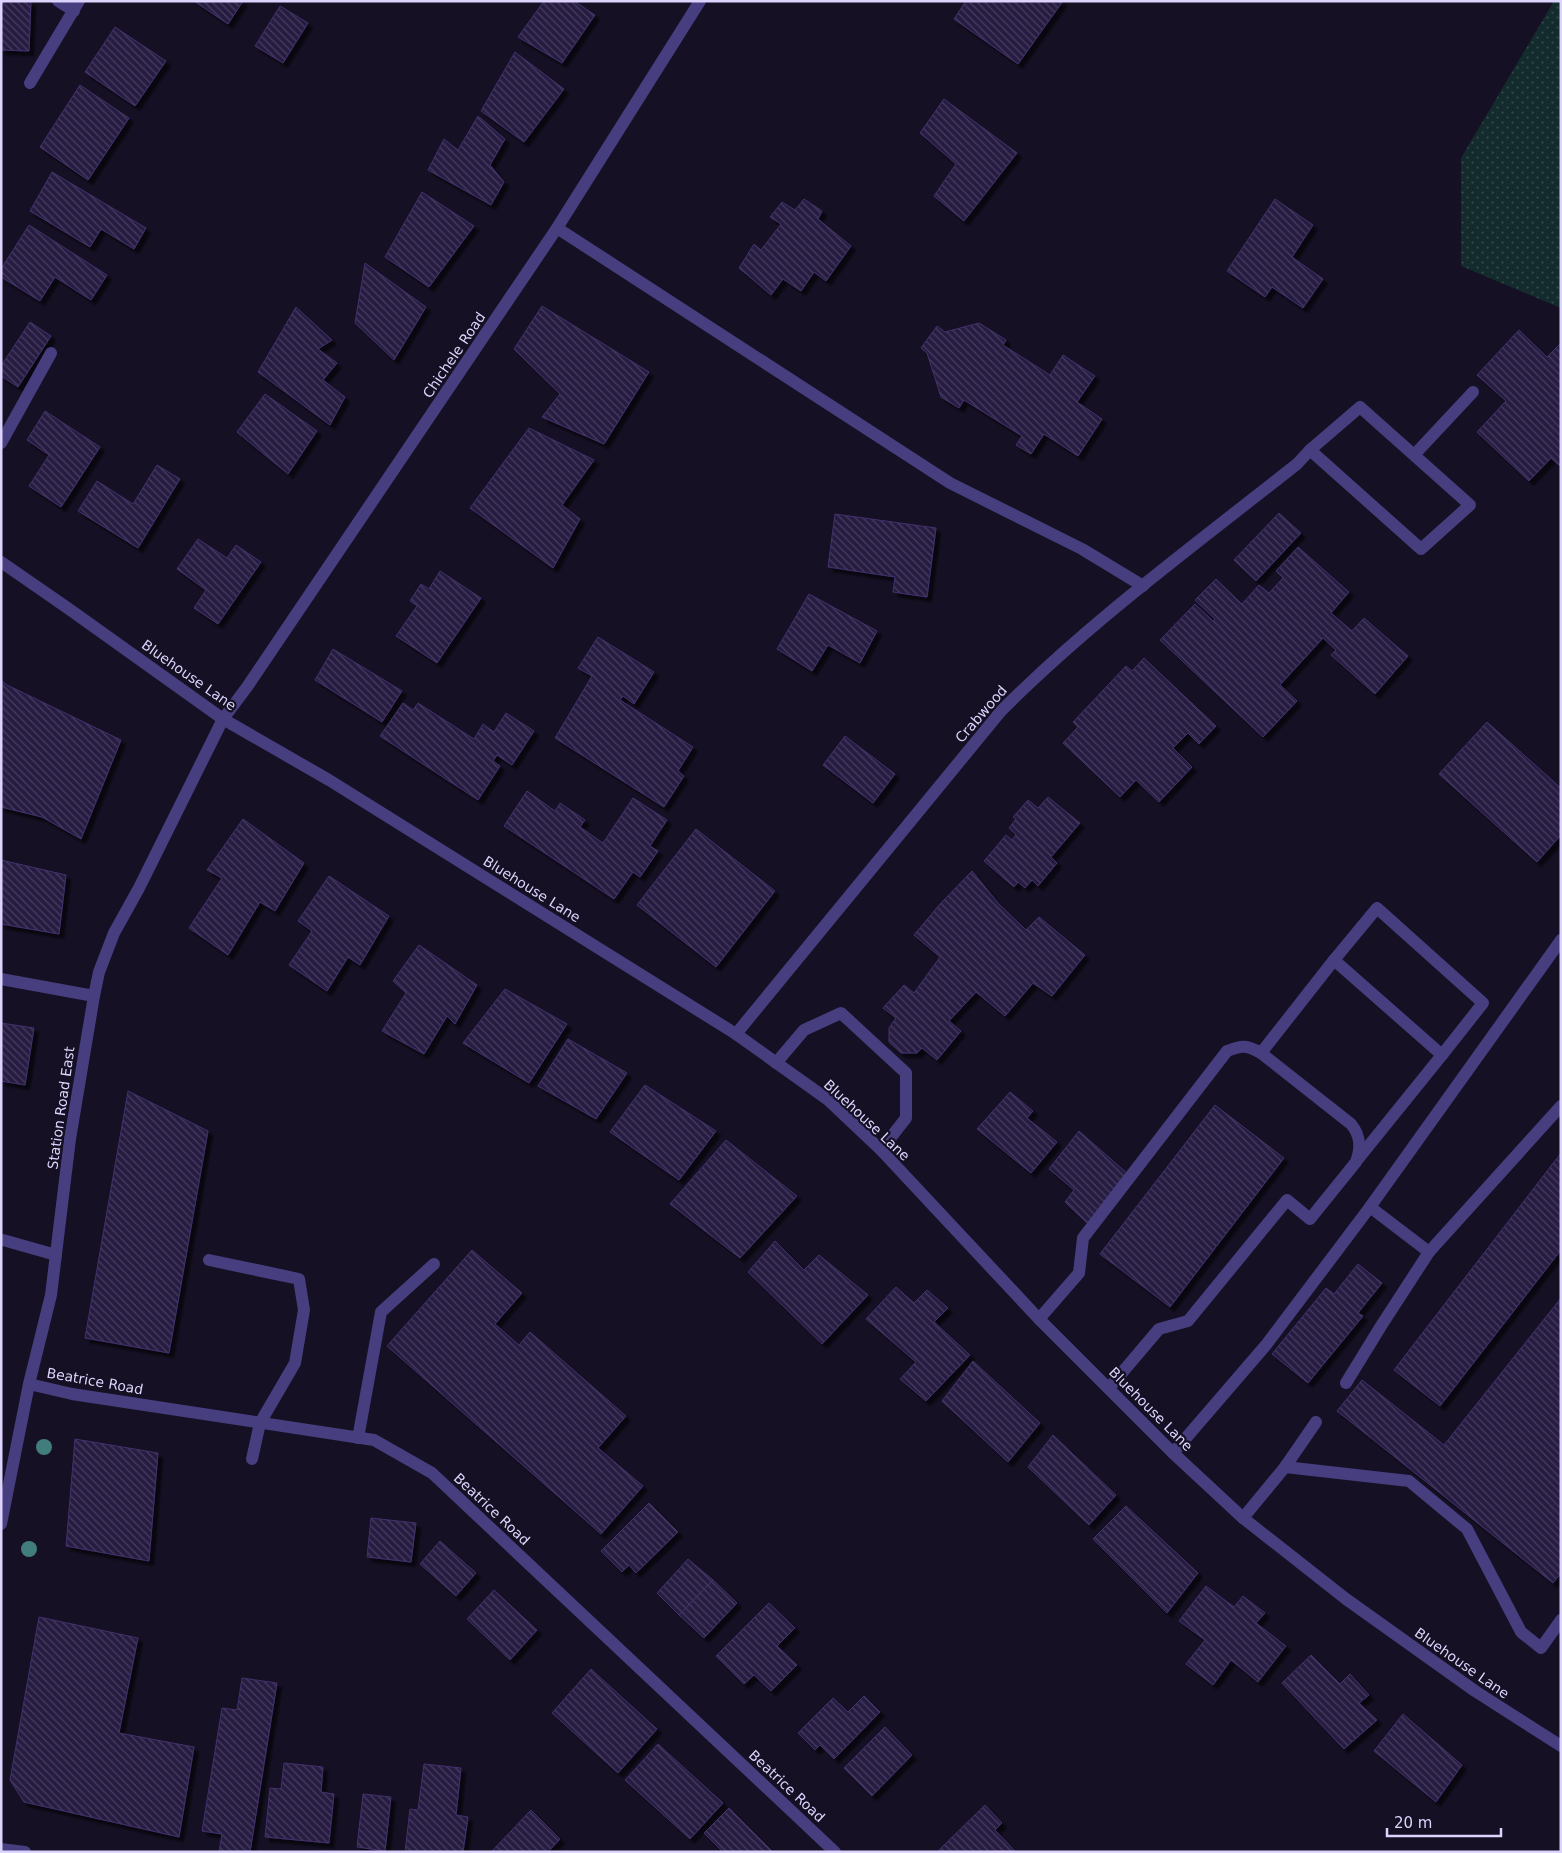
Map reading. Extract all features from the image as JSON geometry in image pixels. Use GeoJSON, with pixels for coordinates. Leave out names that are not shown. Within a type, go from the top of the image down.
{"type":"FeatureCollection","features":[{"type":"Feature","properties":{"kind":"street"},"geometry":{"type":"LineString","coordinates":[[30,83],[77,6],[58,1]]}},
{"type":"Feature","properties":{"kind":"street","name":"Chichele Road"},"geometry":{"type":"LineString","coordinates":[[223,719],[247,687],[557,228],[700,1]]}},
{"type":"Feature","properties":{"kind":"street"},"geometry":{"type":"LineString","coordinates":[[557,228],[950,483],[1082,550],[1142,586]]}},
{"type":"Feature","properties":{"kind":"street"},"geometry":{"type":"LineString","coordinates":[[1,443],[51,354]]}},
{"type":"Feature","properties":{"kind":"street"},"geometry":{"type":"LineString","coordinates":[[1310,450],[1421,549],[1470,505],[1415,454],[1473,392]]}},
{"type":"Feature","properties":{"kind":"street","name":"Crabwood"},"geometry":{"type":"LineString","coordinates":[[736,1034],[1001,711],[1041,671],[1142,586],[1297,464],[1310,450],[1360,407],[1415,454]]}},
{"type":"Feature","properties":{"kind":"street","name":"Bluehouse Lane"},"geometry":{"type":"LineString","coordinates":[[1,562],[69,608],[223,719],[329,780],[736,1034],[827,1100],[881,1150],[1039,1319],[1173,1453],[1243,1518],[1362,1611],[1475,1691],[1561,1746]]}},
{"type":"Feature","properties":{"kind":"street","name":"Station Road East"},"geometry":{"type":"LineString","coordinates":[[1,1524],[30,1384],[51,1295],[70,1139],[94,996],[100,972],[114,933],[139,888],[223,719]]}},
{"type":"Feature","properties":{"kind":"street"},"geometry":{"type":"LineString","coordinates":[[1109,1388],[1159,1329],[1188,1321],[1287,1200],[1310,1219],[1483,1003],[1377,908],[1260,1053]]}},
{"type":"Feature","properties":{"kind":"street"},"geometry":{"type":"LineString","coordinates":[[1173,1453],[1266,1344],[1370,1207],[1561,940]]}},
{"type":"Feature","properties":{"kind":"street"},"geometry":{"type":"LineString","coordinates":[[1334,960],[1442,1055]]}},
{"type":"Feature","properties":{"kind":"street"},"geometry":{"type":"LineString","coordinates":[[1,979],[94,996]]}},
{"type":"Feature","properties":{"kind":"street"},"geometry":{"type":"LineString","coordinates":[[776,1063],[804,1030],[841,1013],[906,1072],[906,1118],[881,1150]]}},
{"type":"Feature","properties":{"kind":"street"},"geometry":{"type":"LineString","coordinates":[[1039,1319],[1079,1273],[1083,1238],[1227,1050],[1249,1047],[1260,1053],[1351,1124],[1358,1133],[1360,1152],[1356,1162]]}},
{"type":"Feature","properties":{"kind":"street"},"geometry":{"type":"LineString","coordinates":[[1346,1384],[1429,1252],[1561,1106]]}},
{"type":"Feature","properties":{"kind":"street"},"geometry":{"type":"LineString","coordinates":[[1370,1207],[1429,1252]]}},
{"type":"Feature","properties":{"kind":"street"},"geometry":{"type":"LineString","coordinates":[[3,1240],[56,1256]]}},
{"type":"Feature","properties":{"kind":"street"},"geometry":{"type":"LineString","coordinates":[[209,1260],[299,1279],[304,1310],[295,1363],[260,1423],[252,1459]]}},
{"type":"Feature","properties":{"kind":"street"},"geometry":{"type":"LineString","coordinates":[[358,1438],[382,1312],[434,1264]]}},
{"type":"Feature","properties":{"kind":"street","name":"Beatrice Road"},"geometry":{"type":"LineString","coordinates":[[30,1384],[72,1394],[374,1440],[432,1473],[835,1852]]}},
{"type":"Feature","properties":{"kind":"street"},"geometry":{"type":"LineString","coordinates":[[1243,1518],[1285,1467],[1316,1422]]}},
{"type":"Feature","properties":{"kind":"street"},"geometry":{"type":"LineString","coordinates":[[1285,1467],[1409,1481],[1467,1529],[1520,1632],[1540,1648],[1561,1620]]}},
{"type":"Feature","properties":{"kind":"street"},"geometry":{"type":"LineString","coordinates":[[1,1849],[26,1852]]}},
{"type":"Feature","properties":{"kind":"green space"},"geometry":{"type":"Polygon","coordinates":[[[1554,1],[1561,1],[1561,308],[1461,266],[1461,158],[1554,1]]]}},
{"type":"Feature","properties":{"kind":"building"},"geometry":{"type":"Polygon","coordinates":[[[1,1],[31,1],[29,51],[1,50],[1,1]]]}},
{"type":"Feature","properties":{"kind":"building"},"geometry":{"type":"Polygon","coordinates":[[[194,1],[243,1],[228,24],[194,1]]]}},
{"type":"Feature","properties":{"kind":"building"},"geometry":{"type":"Polygon","coordinates":[[[544,1],[574,1],[595,15],[562,63],[518,37],[544,1]]]}},
{"type":"Feature","properties":{"kind":"building"},"geometry":{"type":"Polygon","coordinates":[[[966,1],[1063,1],[1018,64],[954,19],[966,1]]]}},
{"type":"Feature","properties":{"kind":"building"},"geometry":{"type":"Polygon","coordinates":[[[280,6],[308,23],[283,63],[255,46],[280,6]]]}},
{"type":"Feature","properties":{"kind":"building"},"geometry":{"type":"Polygon","coordinates":[[[115,27],[166,61],[135,106],[85,72],[115,27]]]}},
{"type":"Feature","properties":{"kind":"building"},"geometry":{"type":"Polygon","coordinates":[[[515,52],[564,89],[524,142],[481,111],[515,52]]]}},
{"type":"Feature","properties":{"kind":"building"},"geometry":{"type":"Polygon","coordinates":[[[80,85],[129,118],[88,180],[40,147],[80,85]]]}},
{"type":"Feature","properties":{"kind":"building"},"geometry":{"type":"Polygon","coordinates":[[[944,99],[1017,153],[964,221],[934,196],[956,164],[920,133],[944,99]]]}},
{"type":"Feature","properties":{"kind":"building"},"geometry":{"type":"Polygon","coordinates":[[[478,116],[505,139],[490,165],[504,182],[491,205],[428,170],[444,139],[458,150],[478,116]]]}},
{"type":"Feature","properties":{"kind":"building"},"geometry":{"type":"Polygon","coordinates":[[[52,172],[146,228],[134,249],[101,229],[90,247],[30,211],[52,172]]]}},
{"type":"Feature","properties":{"kind":"building"},"geometry":{"type":"Polygon","coordinates":[[[422,192],[474,226],[429,287],[385,257],[422,192]]]}},
{"type":"Feature","properties":{"kind":"building"},"geometry":{"type":"Polygon","coordinates":[[[804,199],[822,211],[818,219],[851,246],[826,281],[814,272],[801,291],[783,279],[771,295],[739,268],[754,244],[761,250],[781,224],[770,217],[782,202],[795,210],[804,199]]]}},
{"type":"Feature","properties":{"kind":"building"},"geometry":{"type":"Polygon","coordinates":[[[1275,199],[1313,225],[1292,257],[1323,279],[1303,308],[1272,287],[1265,297],[1227,271],[1275,199]]]}},
{"type":"Feature","properties":{"kind":"building"},"geometry":{"type":"Polygon","coordinates":[[[29,225],[107,275],[91,300],[55,277],[40,301],[1,277],[1,269],[29,225]]]}},
{"type":"Feature","properties":{"kind":"building"},"geometry":{"type":"Polygon","coordinates":[[[365,263],[426,307],[394,360],[355,323],[365,263]]]}},
{"type":"Feature","properties":{"kind":"building"},"geometry":{"type":"Polygon","coordinates":[[[542,306],[649,372],[604,444],[542,417],[560,394],[514,349],[542,306]]]}},
{"type":"Feature","properties":{"kind":"building"},"geometry":{"type":"Polygon","coordinates":[[[296,307],[332,340],[318,349],[337,363],[323,380],[345,397],[330,425],[258,372],[296,307]]]}},
{"type":"Feature","properties":{"kind":"building"},"geometry":{"type":"Polygon","coordinates":[[[30,322],[51,336],[18,387],[1,376],[1,366],[30,322]]]}},
{"type":"Feature","properties":{"kind":"building"},"geometry":{"type":"Polygon","coordinates":[[[979,323],[1006,340],[1003,345],[1050,375],[1063,355],[1095,376],[1077,402],[1102,419],[1078,456],[1044,434],[1031,454],[1016,445],[1022,436],[964,400],[959,408],[941,397],[927,353],[921,348],[937,326],[945,332],[979,323]]]}},
{"type":"Feature","properties":{"kind":"building"},"geometry":{"type":"Polygon","coordinates":[[[1519,330],[1547,357],[1561,343],[1561,467],[1551,458],[1529,481],[1477,432],[1506,401],[1477,375],[1519,330]]]}},
{"type":"Feature","properties":{"kind":"building"},"geometry":{"type":"Polygon","coordinates":[[[265,394],[317,431],[288,474],[237,432],[265,394]]]}},
{"type":"Feature","properties":{"kind":"building"},"geometry":{"type":"Polygon","coordinates":[[[45,411],[100,447],[61,507],[29,486],[49,455],[27,440],[45,411]]]}},
{"type":"Feature","properties":{"kind":"building"},"geometry":{"type":"Polygon","coordinates":[[[529,428],[594,460],[562,505],[580,519],[553,568],[470,508],[529,428]]]}},
{"type":"Feature","properties":{"kind":"building"},"geometry":{"type":"Polygon","coordinates":[[[157,465],[180,479],[138,548],[78,511],[97,481],[133,504],[157,465]]]}},
{"type":"Feature","properties":{"kind":"building"},"geometry":{"type":"Polygon","coordinates":[[[1279,513],[1301,533],[1256,581],[1234,560],[1279,513]]]}},
{"type":"Feature","properties":{"kind":"building"},"geometry":{"type":"Polygon","coordinates":[[[835,514],[936,528],[927,597],[893,592],[895,577],[828,567],[835,514]]]}},
{"type":"Feature","properties":{"kind":"building"},"geometry":{"type":"Polygon","coordinates":[[[198,539],[227,558],[236,545],[261,562],[218,624],[194,608],[206,590],[177,569],[198,539]]]}},
{"type":"Feature","properties":{"kind":"building"},"geometry":{"type":"Polygon","coordinates":[[[1298,547],[1349,592],[1331,613],[1352,631],[1364,618],[1408,656],[1375,694],[1331,655],[1336,650],[1323,638],[1280,685],[1297,701],[1263,737],[1160,640],[1195,604],[1213,621],[1215,619],[1195,600],[1216,579],[1242,604],[1259,585],[1269,593],[1283,578],[1276,571],[1298,547]]]}},
{"type":"Feature","properties":{"kind":"building"},"geometry":{"type":"Polygon","coordinates":[[[440,571],[481,598],[437,663],[396,636],[417,606],[410,601],[421,584],[429,589],[440,571]]]}},
{"type":"Feature","properties":{"kind":"building"},"geometry":{"type":"Polygon","coordinates":[[[809,594],[877,631],[860,663],[828,645],[812,671],[777,649],[809,594]]]}},
{"type":"Feature","properties":{"kind":"building"},"geometry":{"type":"Polygon","coordinates":[[[598,637],[654,672],[634,704],[623,696],[620,700],[693,747],[678,771],[684,776],[664,807],[555,738],[592,676],[578,668],[598,637]]]}},
{"type":"Feature","properties":{"kind":"building"},"geometry":{"type":"Polygon","coordinates":[[[333,649],[402,691],[382,722],[315,680],[333,649]]]}},
{"type":"Feature","properties":{"kind":"building"},"geometry":{"type":"Polygon","coordinates":[[[1144,658],[1216,726],[1199,744],[1188,733],[1173,748],[1192,767],[1159,802],[1136,780],[1120,797],[1063,743],[1078,727],[1073,722],[1126,666],[1132,671],[1144,658]]]}},
{"type":"Feature","properties":{"kind":"building"},"geometry":{"type":"Polygon","coordinates":[[[1,680],[7,685],[121,740],[81,839],[42,817],[1,807],[1,680]]]}},
{"type":"Feature","properties":{"kind":"building"},"geometry":{"type":"Polygon","coordinates":[[[403,703],[413,710],[418,703],[474,739],[483,724],[494,732],[506,713],[534,731],[512,765],[497,755],[493,761],[500,766],[478,800],[380,736],[403,703]]]}},
{"type":"Feature","properties":{"kind":"building"},"geometry":{"type":"Polygon","coordinates":[[[1487,722],[1561,788],[1561,835],[1537,862],[1439,774],[1487,722]]]}},
{"type":"Feature","properties":{"kind":"building"},"geometry":{"type":"Polygon","coordinates":[[[845,736],[895,774],[873,803],[823,765],[845,736]]]}},
{"type":"Feature","properties":{"kind":"building"},"geometry":{"type":"Polygon","coordinates":[[[527,791],[555,811],[560,803],[585,820],[580,827],[603,843],[633,798],[667,820],[650,846],[658,851],[640,877],[633,872],[614,899],[504,826],[527,791]]]}},
{"type":"Feature","properties":{"kind":"building"},"geometry":{"type":"Polygon","coordinates":[[[1048,797],[1080,823],[1051,857],[1057,863],[1038,886],[1032,880],[1025,888],[1018,882],[1014,887],[984,861],[1006,835],[1012,840],[1016,835],[1009,828],[1016,819],[1013,817],[1028,800],[1038,808],[1048,797]]]}},
{"type":"Feature","properties":{"kind":"building"},"geometry":{"type":"Polygon","coordinates":[[[243,819],[304,863],[275,911],[260,902],[228,955],[189,928],[222,878],[207,870],[243,819]]]}},
{"type":"Feature","properties":{"kind":"building"},"geometry":{"type":"Polygon","coordinates":[[[696,829],[775,891],[716,967],[637,905],[696,829]]]}},
{"type":"Feature","properties":{"kind":"building"},"geometry":{"type":"Polygon","coordinates":[[[1,860],[66,875],[59,934],[1,924],[1,860]]]}},
{"type":"Feature","properties":{"kind":"building"},"geometry":{"type":"Polygon","coordinates":[[[972,871],[999,904],[1026,930],[1039,917],[1085,955],[1052,996],[1033,983],[1005,1016],[976,992],[949,1021],[961,1031],[937,1060],[922,1048],[917,1053],[901,1053],[889,1042],[889,1028],[896,1018],[883,1008],[904,985],[914,993],[940,957],[914,935],[940,904],[972,871]]]}},
{"type":"Feature","properties":{"kind":"building"},"geometry":{"type":"Polygon","coordinates":[[[329,876],[389,916],[360,965],[348,957],[327,991],[289,965],[312,931],[298,921],[329,876]]]}},
{"type":"Feature","properties":{"kind":"building"},"geometry":{"type":"Polygon","coordinates":[[[419,945],[477,985],[455,1024],[447,1016],[424,1054],[382,1031],[406,993],[393,981],[419,945]]]}},
{"type":"Feature","properties":{"kind":"building"},"geometry":{"type":"Polygon","coordinates":[[[505,989],[567,1024],[529,1083],[463,1043],[505,989]]]}},
{"type":"Feature","properties":{"kind":"building"},"geometry":{"type":"Polygon","coordinates":[[[1,1023],[34,1028],[25,1085],[1,1081],[1,1023]]]}},
{"type":"Feature","properties":{"kind":"building"},"geometry":{"type":"Polygon","coordinates":[[[568,1039],[627,1073],[596,1119],[538,1086],[568,1039]]]}},
{"type":"Feature","properties":{"kind":"building"},"geometry":{"type":"Polygon","coordinates":[[[645,1085],[716,1131],[679,1180],[610,1132],[645,1085]]]}},
{"type":"Feature","properties":{"kind":"building"},"geometry":{"type":"Polygon","coordinates":[[[128,1091],[208,1131],[169,1353],[85,1338],[128,1091]]]}},
{"type":"Feature","properties":{"kind":"building"},"geometry":{"type":"Polygon","coordinates":[[[1010,1092],[1033,1111],[1027,1118],[1057,1142],[1031,1173],[977,1129],[1010,1092]]]}},
{"type":"Feature","properties":{"kind":"building"},"geometry":{"type":"Polygon","coordinates":[[[1215,1105],[1284,1158],[1170,1307],[1100,1254],[1215,1105]]]}},
{"type":"Feature","properties":{"kind":"building"},"geometry":{"type":"Polygon","coordinates":[[[1079,1131],[1128,1174],[1088,1224],[1065,1202],[1074,1190],[1049,1169],[1079,1131]]]}},
{"type":"Feature","properties":{"kind":"building"},"geometry":{"type":"Polygon","coordinates":[[[726,1140],[797,1196],[740,1258],[670,1204],[726,1140]]]}},
{"type":"Feature","properties":{"kind":"building"},"geometry":{"type":"Polygon","coordinates":[[[1561,1153],[1561,1250],[1440,1406],[1394,1370],[1561,1153]]]}},
{"type":"Feature","properties":{"kind":"building"},"geometry":{"type":"Polygon","coordinates":[[[775,1241],[804,1270],[819,1255],[868,1295],[822,1344],[748,1272],[775,1241]]]}},
{"type":"Feature","properties":{"kind":"building"},"geometry":{"type":"Polygon","coordinates":[[[472,1250],[522,1293],[495,1324],[519,1345],[530,1332],[626,1416],[598,1448],[643,1486],[601,1534],[387,1346],[472,1250]]]}},
{"type":"Feature","properties":{"kind":"building"},"geometry":{"type":"Polygon","coordinates":[[[1358,1264],[1382,1283],[1358,1313],[1363,1316],[1308,1383],[1272,1354],[1326,1288],[1334,1294],[1358,1264]]]}},
{"type":"Feature","properties":{"kind":"building"},"geometry":{"type":"Polygon","coordinates":[[[896,1287],[914,1303],[927,1290],[948,1308],[934,1322],[970,1355],[926,1401],[900,1379],[916,1362],[866,1319],[896,1287]]]}},
{"type":"Feature","properties":{"kind":"building"},"geometry":{"type":"Polygon","coordinates":[[[1561,1298],[1561,1573],[1553,1583],[1337,1411],[1362,1380],[1444,1445],[1561,1298]]]}},
{"type":"Feature","properties":{"kind":"building"},"geometry":{"type":"Polygon","coordinates":[[[973,1361],[1040,1423],[1008,1462],[942,1401],[973,1361]]]}},
{"type":"Feature","properties":{"kind":"building"},"geometry":{"type":"Polygon","coordinates":[[[1053,1435],[1116,1495],[1089,1525],[1028,1467],[1053,1435]]]}},
{"type":"Feature","properties":{"kind":"building"},"geometry":{"type":"Polygon","coordinates":[[[75,1439],[158,1453],[149,1561],[66,1546],[75,1439]]]}},
{"type":"Feature","properties":{"kind":"building"},"geometry":{"type":"Polygon","coordinates":[[[649,1503],[678,1532],[636,1573],[629,1565],[622,1572],[601,1551],[649,1503]]]}},
{"type":"Feature","properties":{"kind":"building"},"geometry":{"type":"Polygon","coordinates":[[[1126,1506],[1198,1573],[1167,1613],[1093,1539],[1126,1506]]]}},
{"type":"Feature","properties":{"kind":"building"},"geometry":{"type":"Polygon","coordinates":[[[371,1518],[416,1523],[411,1562],[367,1557],[371,1518]]]}},
{"type":"Feature","properties":{"kind":"building"},"geometry":{"type":"Polygon","coordinates":[[[440,1541],[476,1573],[456,1596],[420,1564],[440,1541]]]}},
{"type":"Feature","properties":{"kind":"building"},"geometry":{"type":"Polygon","coordinates":[[[688,1559],[713,1580],[679,1615],[657,1593],[688,1559]]]}},
{"type":"Feature","properties":{"kind":"building"},"geometry":{"type":"Polygon","coordinates":[[[713,1580],[737,1603],[704,1638],[679,1615],[713,1580]]]}},
{"type":"Feature","properties":{"kind":"building"},"geometry":{"type":"Polygon","coordinates":[[[1206,1586],[1234,1607],[1243,1596],[1265,1613],[1256,1623],[1286,1646],[1258,1682],[1231,1660],[1213,1685],[1186,1664],[1205,1640],[1179,1621],[1206,1586]]]}},
{"type":"Feature","properties":{"kind":"building"},"geometry":{"type":"Polygon","coordinates":[[[494,1590],[537,1630],[510,1660],[467,1619],[494,1590]]]}},
{"type":"Feature","properties":{"kind":"building"},"geometry":{"type":"Polygon","coordinates":[[[769,1603],[795,1628],[777,1646],[797,1665],[771,1691],[754,1675],[744,1684],[716,1656],[769,1603]]]}},
{"type":"Feature","properties":{"kind":"building"},"geometry":{"type":"Polygon","coordinates":[[[39,1617],[138,1638],[119,1733],[194,1747],[179,1837],[24,1802],[10,1780],[39,1617]]]}},
{"type":"Feature","properties":{"kind":"building"},"geometry":{"type":"Polygon","coordinates":[[[1311,1655],[1340,1684],[1350,1674],[1369,1695],[1359,1703],[1377,1720],[1344,1749],[1282,1683],[1311,1655]]]}},
{"type":"Feature","properties":{"kind":"building"},"geometry":{"type":"Polygon","coordinates":[[[591,1669],[657,1729],[618,1773],[552,1713],[591,1669]]]}},
{"type":"Feature","properties":{"kind":"building"},"geometry":{"type":"Polygon","coordinates":[[[242,1678],[277,1683],[250,1852],[219,1852],[222,1834],[202,1831],[222,1708],[237,1710],[242,1678]]]}},
{"type":"Feature","properties":{"kind":"building"},"geometry":{"type":"Polygon","coordinates":[[[864,1696],[880,1712],[834,1759],[820,1745],[815,1750],[798,1733],[833,1698],[848,1712],[864,1696]]]}},
{"type":"Feature","properties":{"kind":"building"},"geometry":{"type":"Polygon","coordinates":[[[1403,1714],[1462,1765],[1436,1802],[1374,1751],[1403,1714]]]}},
{"type":"Feature","properties":{"kind":"building"},"geometry":{"type":"Polygon","coordinates":[[[885,1727],[912,1755],[872,1796],[844,1768],[885,1727]]]}},
{"type":"Feature","properties":{"kind":"building"},"geometry":{"type":"Polygon","coordinates":[[[658,1744],[723,1803],[690,1839],[625,1780],[658,1744]]]}},
{"type":"Feature","properties":{"kind":"building"},"geometry":{"type":"Polygon","coordinates":[[[284,1763],[323,1767],[321,1792],[334,1794],[329,1843],[265,1837],[270,1788],[281,1789],[284,1763]]]}},
{"type":"Feature","properties":{"kind":"building"},"geometry":{"type":"Polygon","coordinates":[[[424,1764],[461,1768],[456,1815],[468,1817],[463,1852],[405,1852],[410,1809],[418,1810],[424,1764]]]}},
{"type":"Feature","properties":{"kind":"building"},"geometry":{"type":"Polygon","coordinates":[[[363,1794],[391,1797],[385,1851],[357,1847],[363,1794]]]}},
{"type":"Feature","properties":{"kind":"building"},"geometry":{"type":"Polygon","coordinates":[[[985,1805],[1002,1823],[995,1830],[1015,1851],[937,1852],[985,1805]]]}},
{"type":"Feature","properties":{"kind":"building"},"geometry":{"type":"Polygon","coordinates":[[[729,1808],[773,1852],[723,1852],[704,1833],[729,1808]]]}},
{"type":"Feature","properties":{"kind":"building"},"geometry":{"type":"Polygon","coordinates":[[[531,1810],[560,1839],[548,1852],[491,1852],[531,1810]]]}}]}
